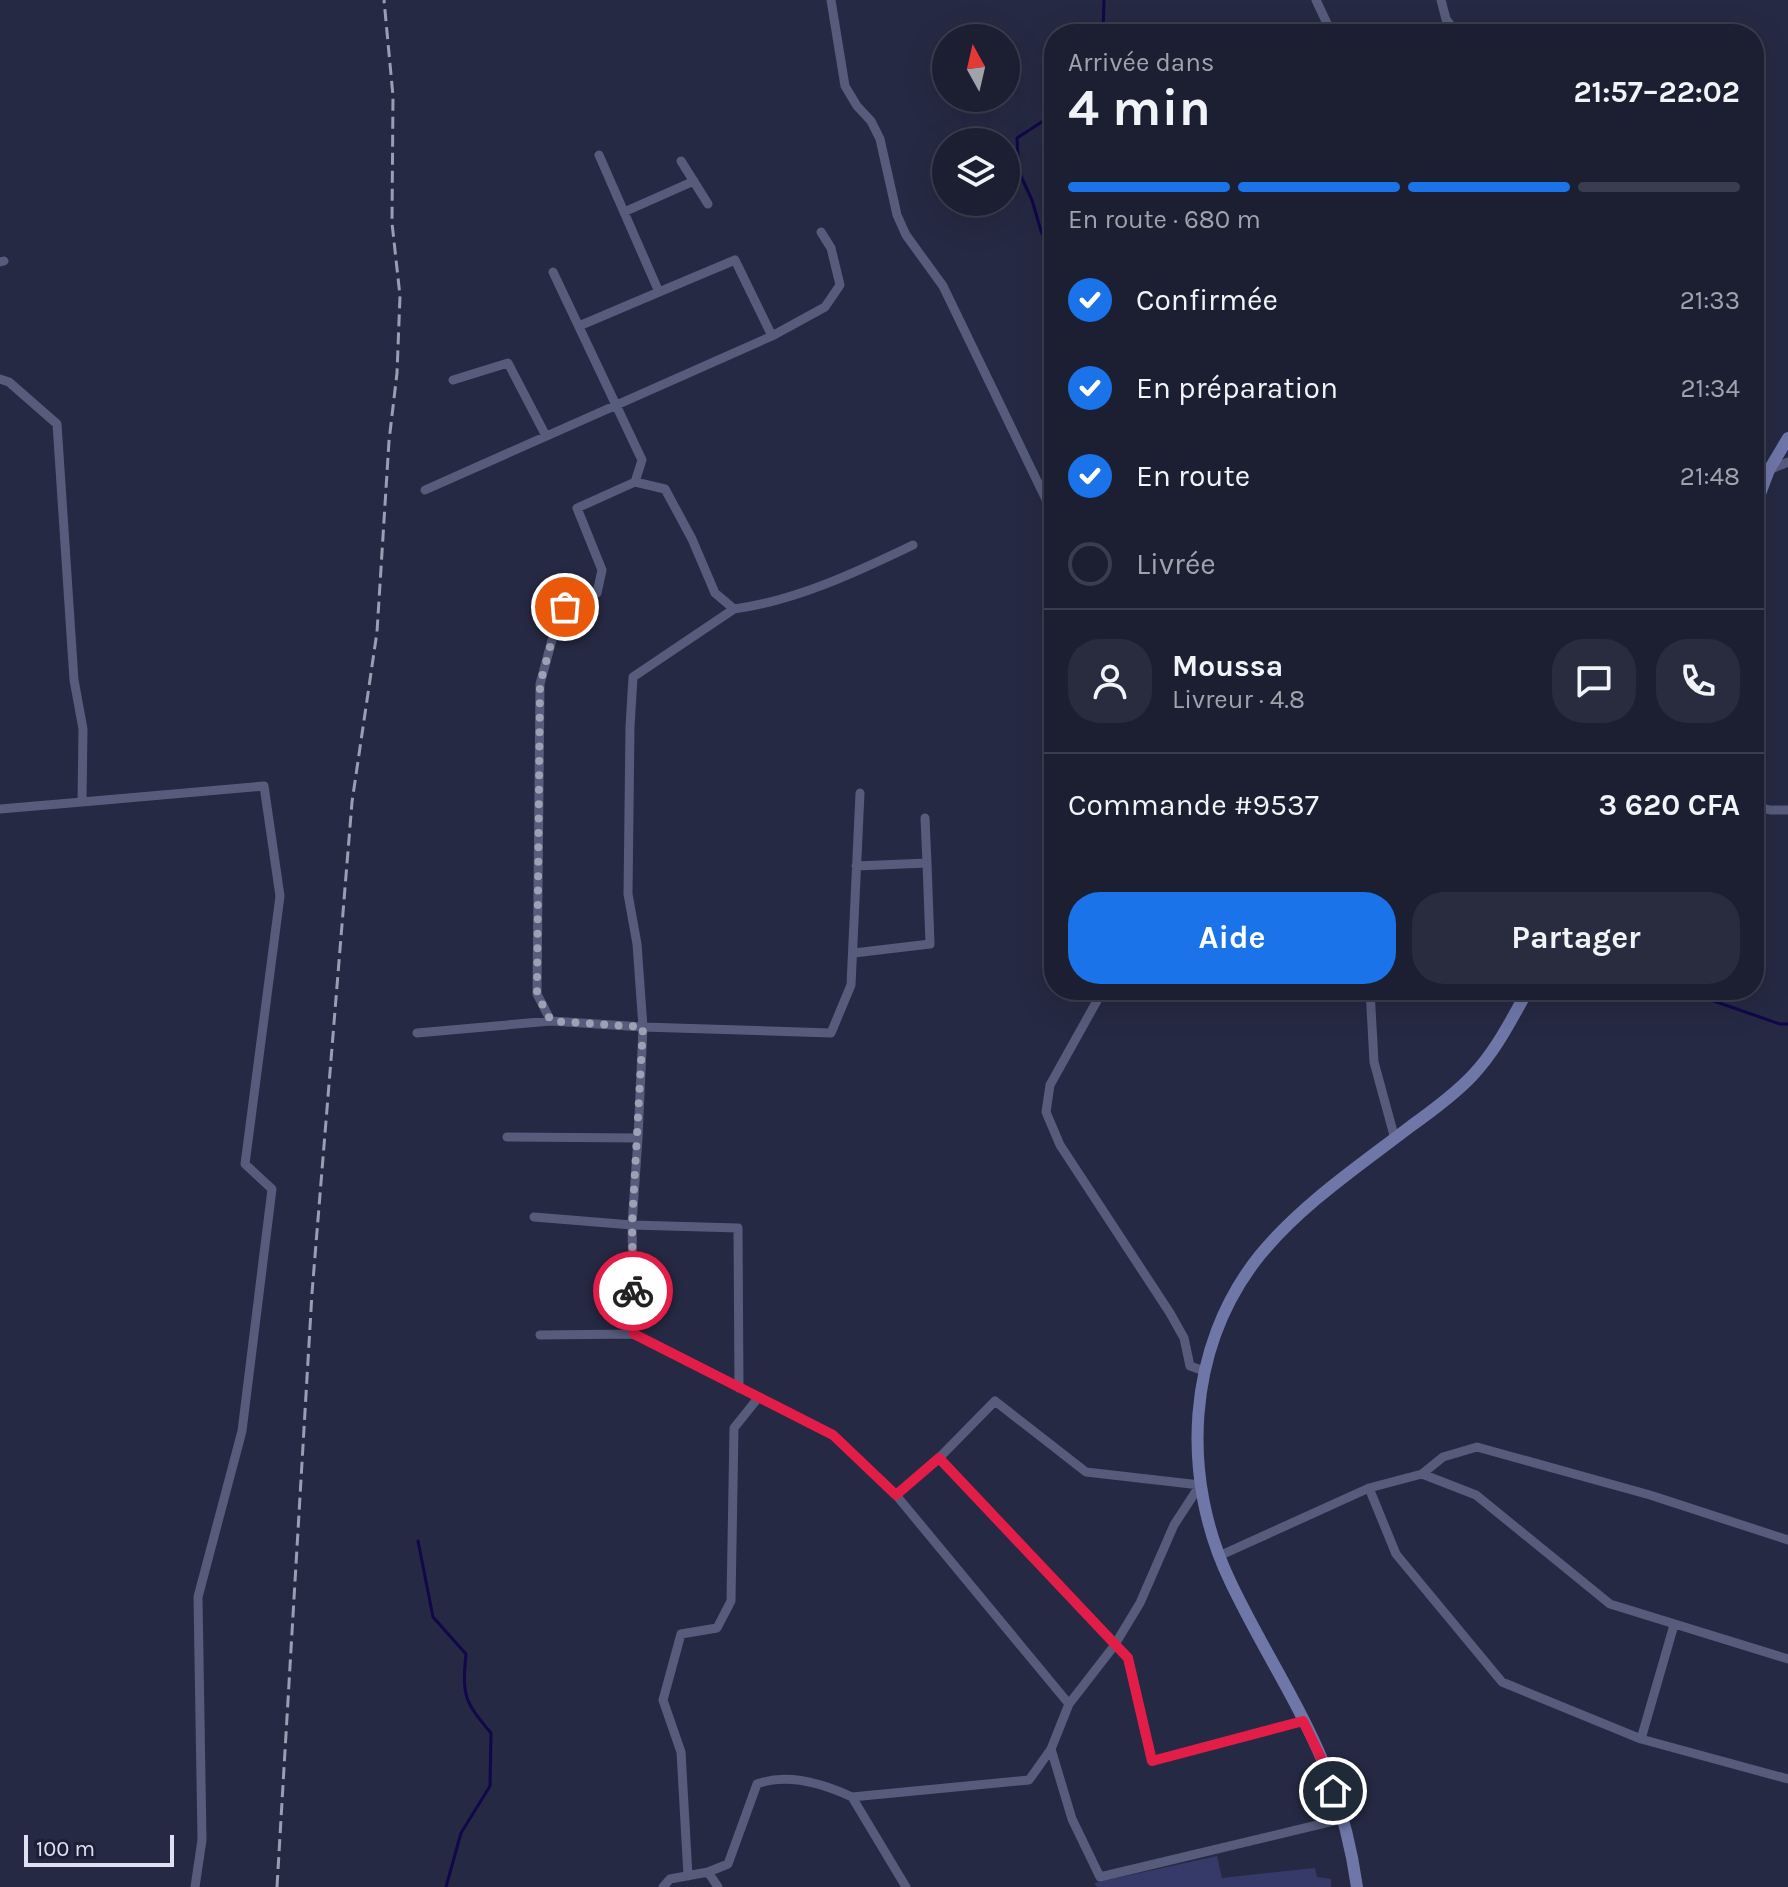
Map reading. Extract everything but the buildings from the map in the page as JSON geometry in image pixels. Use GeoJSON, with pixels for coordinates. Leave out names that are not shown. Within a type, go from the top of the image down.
{"type":"FeatureCollection","features":[{"type":"Feature","properties":{"kind":"street"},"geometry":{"type":"LineString","coordinates":[[831,0],[845,86],[871,121],[880,139],[897,215],[906,235],[943,286],[1044,495]]}},
{"type":"Feature","properties":{"kind":"street"},"geometry":{"type":"LineString","coordinates":[[1316,0],[1327,24]]}},
{"type":"Feature","properties":{"kind":"street"},"geometry":{"type":"LineString","coordinates":[[1441,0],[1450,24]]}},
{"type":"Feature","properties":{"kind":"street"},"geometry":{"type":"LineString","coordinates":[[599,155],[659,292]]}},
{"type":"Feature","properties":{"kind":"street"},"geometry":{"type":"LineString","coordinates":[[681,161],[708,204]]}},
{"type":"Feature","properties":{"kind":"street"},"geometry":{"type":"LineString","coordinates":[[624,212],[694,181]]}},
{"type":"Feature","properties":{"kind":"street"},"geometry":{"type":"LineString","coordinates":[[425,490],[772,336],[825,307],[840,285],[831,248],[821,232]]}},
{"type":"Feature","properties":{"kind":"street"},"geometry":{"type":"LineString","coordinates":[[579,326],[735,260],[772,336]]}},
{"type":"Feature","properties":{"kind":"street"},"geometry":{"type":"LineString","coordinates":[[553,272],[642,460],[635,482]]}},
{"type":"Feature","properties":{"kind":"street"},"geometry":{"type":"LineString","coordinates":[[453,380],[508,363],[546,436]]}},
{"type":"Feature","properties":{"kind":"street"},"geometry":{"type":"LineString","coordinates":[[0,379],[9,382],[57,424],[74,680],[83,729],[82,802]]}},
{"type":"Feature","properties":{"kind":"street"},"geometry":{"type":"LineString","coordinates":[[1764,483],[1788,438]]}},
{"type":"Feature","properties":{"kind":"street"},"geometry":{"type":"LineString","coordinates":[[1769,470],[1788,462]]}},
{"type":"Feature","properties":{"kind":"street"},"geometry":{"type":"LineString","coordinates":[[551,1021],[537,994],[540,684],[558,618],[565,607],[597,593],[602,570],[577,508],[635,482],[665,489],[692,539],[715,593],[734,609]]}},
{"type":"Feature","properties":{"kind":"street"},"geometry":{"type":"LineString","coordinates":[[634,1334],[632,1225],[643,1027],[637,944],[628,894],[633,677],[734,609],[761,605],[811,588],[913,545]]}},
{"type":"Feature","properties":{"kind":"street"},"geometry":{"type":"LineString","coordinates":[[0,809],[264,786],[280,896],[245,1164],[272,1189],[242,1431],[198,1597],[202,1840],[195,1887]]}},
{"type":"Feature","properties":{"kind":"street"},"geometry":{"type":"LineString","coordinates":[[417,1033],[551,1021],[831,1033],[851,985],[860,793]]}},
{"type":"Feature","properties":{"kind":"street"},"geometry":{"type":"LineString","coordinates":[[1764,808],[1788,810]]}},
{"type":"Feature","properties":{"kind":"street"},"geometry":{"type":"LineString","coordinates":[[854,953],[930,944],[925,818]]}},
{"type":"Feature","properties":{"kind":"street"},"geometry":{"type":"LineString","coordinates":[[856,866],[927,863]]}},
{"type":"Feature","properties":{"kind":"street"},"geometry":{"type":"LineString","coordinates":[[1097,1000],[1050,1085],[1046,1112],[1060,1145],[1184,1338],[1190,1366],[1204,1371]]}},
{"type":"Feature","properties":{"kind":"street"},"geometry":{"type":"LineString","coordinates":[[1371,1000],[1374,1062],[1395,1139]]}},
{"type":"Feature","properties":{"kind":"street"},"geometry":{"type":"LineString","coordinates":[[1357,1887],[1352,1855],[1324,1764],[1229,1581],[1207,1519],[1200,1485],[1197,1440],[1204,1371],[1211,1341],[1225,1309],[1259,1256],[1285,1226],[1472,1077],[1494,1051],[1522,1000]]}},
{"type":"Feature","properties":{"kind":"street"},"geometry":{"type":"LineString","coordinates":[[507,1137],[638,1138]]}},
{"type":"Feature","properties":{"kind":"street"},"geometry":{"type":"LineString","coordinates":[[534,1217],[632,1225],[738,1228],[739,1388]]}},
{"type":"Feature","properties":{"kind":"street"},"geometry":{"type":"LineString","coordinates":[[540,1335],[634,1334],[833,1435],[896,1495],[1069,1704]]}},
{"type":"Feature","properties":{"kind":"street"},"geometry":{"type":"LineString","coordinates":[[688,1876],[681,1752],[663,1700],[681,1634],[717,1628],[731,1601],[734,1428],[758,1398]]}},
{"type":"Feature","properties":{"kind":"street"},"geometry":{"type":"LineString","coordinates":[[896,1495],[939,1458],[995,1401],[1086,1472],[1200,1485]]}},
{"type":"Feature","properties":{"kind":"street"},"geometry":{"type":"LineString","coordinates":[[1219,1556],[1369,1488],[1422,1474],[1443,1457],[1477,1447],[1650,1495],[1788,1540]]}},
{"type":"Feature","properties":{"kind":"street"},"geometry":{"type":"LineString","coordinates":[[939,1458],[1128,1658],[1152,1761],[1303,1721]]}},
{"type":"Feature","properties":{"kind":"street"},"geometry":{"type":"LineString","coordinates":[[1422,1474],[1476,1495],[1610,1604],[1788,1659]]}},
{"type":"Feature","properties":{"kind":"street"},"geometry":{"type":"LineString","coordinates":[[663,1887],[670,1879],[708,1872],[728,1864],[757,1784],[774,1778],[830,1787],[852,1797],[1029,1780],[1051,1749],[1069,1704],[1114,1646],[1140,1603],[1174,1525],[1200,1485]]}},
{"type":"Feature","properties":{"kind":"street"},"geometry":{"type":"LineString","coordinates":[[1369,1488],[1396,1554],[1502,1682],[1641,1739],[1788,1779]]}},
{"type":"Feature","properties":{"kind":"street"},"geometry":{"type":"LineString","coordinates":[[1641,1739],[1674,1625]]}},
{"type":"Feature","properties":{"kind":"street"},"geometry":{"type":"LineString","coordinates":[[1051,1749],[1072,1819],[1100,1877],[1342,1819]]}},
{"type":"Feature","properties":{"kind":"street"},"geometry":{"type":"LineString","coordinates":[[852,1797],[906,1887]]}},
{"type":"Feature","properties":{"kind":"street"},"geometry":{"type":"LineString","coordinates":[[708,1872],[718,1887]]}},
{"type":"Feature","properties":{"kind":"shaded area"},"geometry":{"type":"Polygon","coordinates":[[[1217,1856],[1222,1878],[1315,1868],[1317,1877],[1331,1879],[1331,1887],[1097,1887],[1094,1883],[1217,1856]]]}},
{"type":"Feature","properties":{"kind":"waterway"},"geometry":{"type":"LineString","coordinates":[[1103,24],[1104,0]]}},
{"type":"Feature","properties":{"kind":"waterway"},"geometry":{"type":"LineString","coordinates":[[1044,120],[1017,138],[1019,172],[1044,237]]}},
{"type":"Feature","properties":{"kind":"waterway"},"geometry":{"type":"LineString","coordinates":[[1711,1000],[1788,1024]]}},
{"type":"Feature","properties":{"kind":"waterway"},"geometry":{"type":"LineString","coordinates":[[418,1541],[433,1617],[466,1654],[464,1680],[467,1697],[491,1733],[490,1786],[461,1833],[446,1887]]}},
{"type":"Feature","properties":{"kind":"railway"},"geometry":{"type":"LineString","coordinates":[[277,1887],[312,1293],[352,802],[377,632],[389,441],[397,373],[400,296],[392,223],[393,96],[384,0]]}},
{"type":"Feature","properties":{"kind":"way so far"},"geometry":{"type":"LineString","coordinates":[[565,607],[558,618],[540,684],[537,994],[551,1021],[643,1027],[632,1225],[633,1291]]}},
{"type":"Feature","properties":{"kind":"route"},"geometry":{"type":"LineString","coordinates":[[633,1291],[634,1334],[833,1435],[896,1495],[939,1458],[1128,1658],[1152,1761],[1303,1721],[1333,1791]]}}]}
